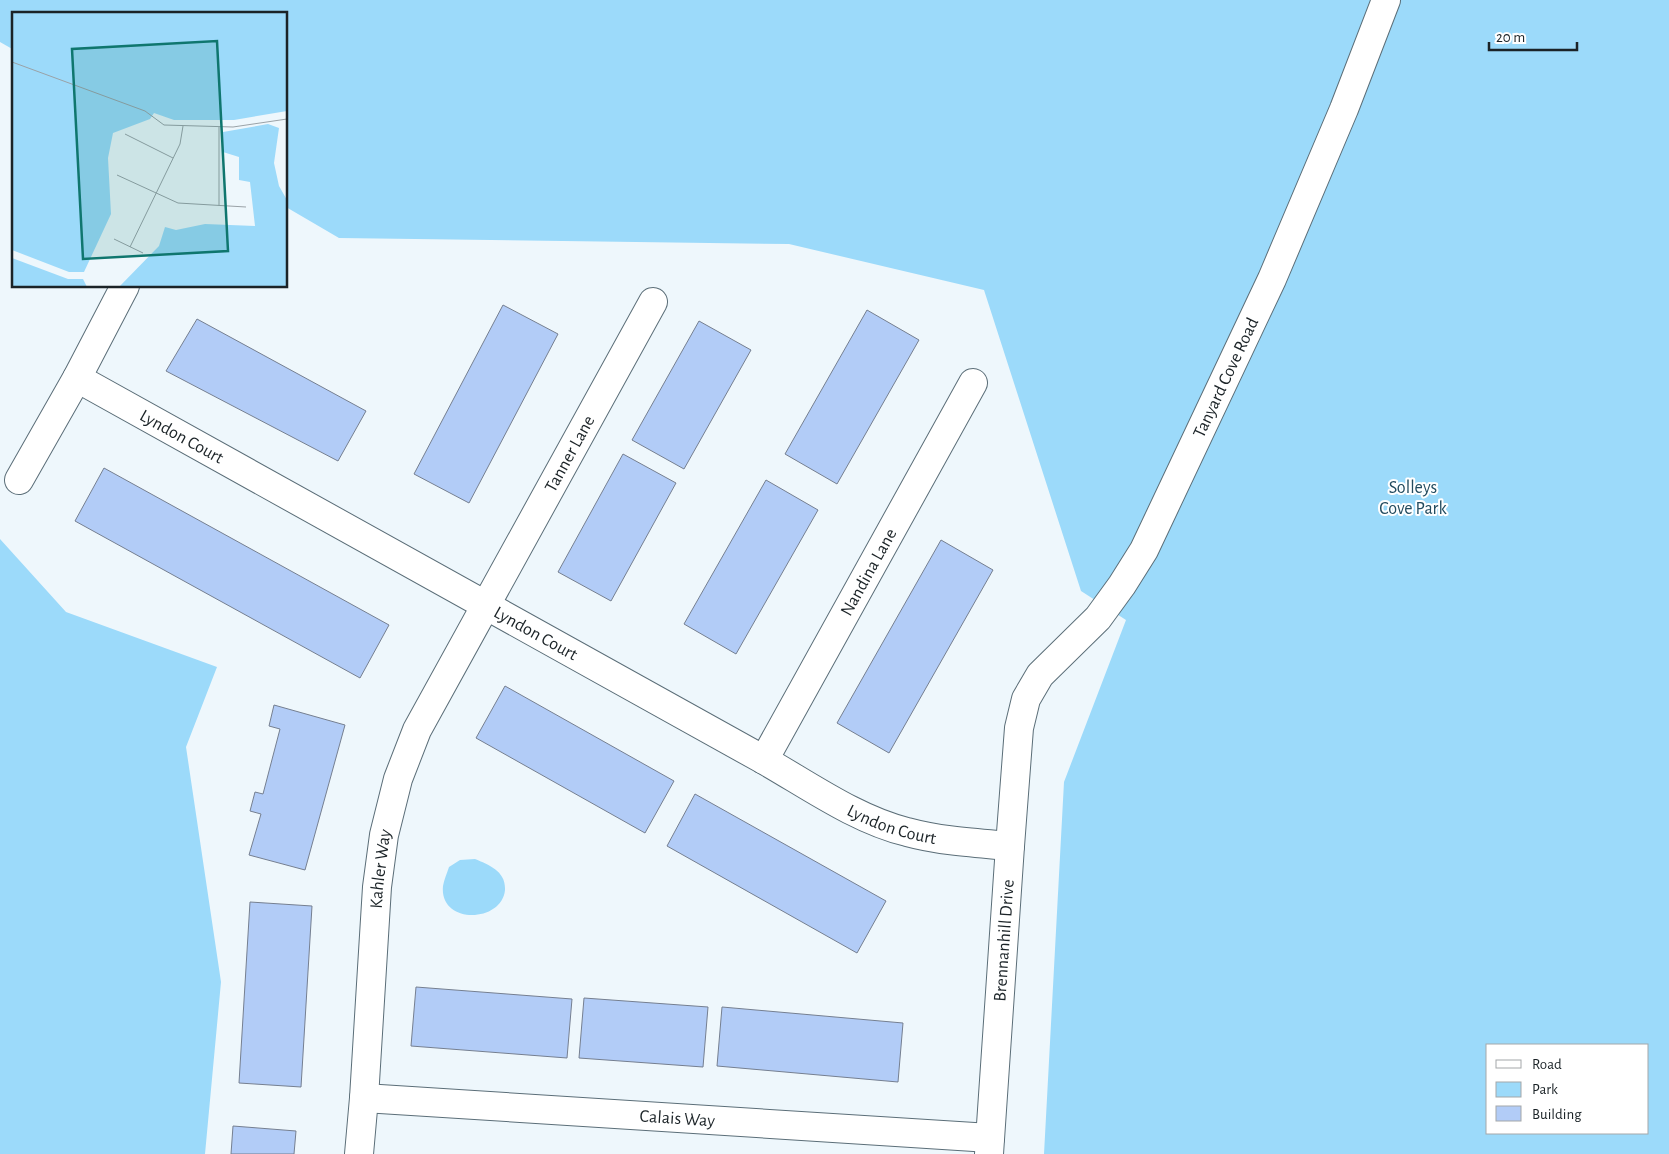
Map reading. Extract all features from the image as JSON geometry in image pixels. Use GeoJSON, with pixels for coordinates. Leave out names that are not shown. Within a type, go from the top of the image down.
{"type":"FeatureCollection","features":[{"type":"Feature","properties":{"kind":"street","name":"Tanyard Cove Road"},"geometry":{"type":"LineString","coordinates":[[1019,728],[1026,698],[1040,676],[1098,618],[1144,550],[1272,279],[1344,109],[1386,0]]}},
{"type":"Feature","properties":{"kind":"street"},"geometry":{"type":"LineString","coordinates":[[19,480],[124,288]]}},
{"type":"Feature","properties":{"kind":"street","name":"Tanner Lane"},"geometry":{"type":"LineString","coordinates":[[486,606],[653,302]]}},
{"type":"Feature","properties":{"kind":"street","name":"Lyndon Court"},"geometry":{"type":"LineString","coordinates":[[76,378],[866,818],[906,832],[944,840],[1010,846]]}},
{"type":"Feature","properties":{"kind":"street","name":"Nandina Lane"},"geometry":{"type":"LineString","coordinates":[[764,760],[973,383]]}},
{"type":"Feature","properties":{"kind":"street","name":"Kahler Way"},"geometry":{"type":"LineString","coordinates":[[359,1154],[378,887],[384,835],[398,779],[417,730],[486,606]]}},
{"type":"Feature","properties":{"kind":"street","name":"Brennanhill Drive"},"geometry":{"type":"LineString","coordinates":[[989,1146],[1019,728]]}},
{"type":"Feature","properties":{"kind":"street","name":"Calais Way"},"geometry":{"type":"LineString","coordinates":[[364,1098],[989,1146]]}},
{"type":"Feature","properties":{"kind":"green space","name":"Solleys Cove Park"},"geometry":{"type":"Polygon","coordinates":[[[0,0],[1669,0],[1669,1154],[1044,1154],[1064,782],[1126,620],[1081,591],[984,290],[789,244],[339,238],[288,208],[288,12],[12,12],[12,49],[0,42],[0,0]]]}},
{"type":"Feature","properties":{"kind":"green space"},"geometry":{"type":"Polygon","coordinates":[[[0,539],[66,612],[217,667],[186,747],[221,982],[205,1154],[0,1154],[0,539]]]}},
{"type":"Feature","properties":{"kind":"green space"},"geometry":{"type":"Polygon","coordinates":[[[475,859],[491,866],[500,873],[505,883],[505,890],[501,901],[493,909],[483,914],[471,915],[460,913],[451,908],[444,899],[443,886],[449,867],[460,860],[475,859]]]}},
{"type":"Feature","properties":{"kind":"building"},"geometry":{"type":"Polygon","coordinates":[[[503,305],[558,334],[469,503],[414,474],[503,305]]]}},
{"type":"Feature","properties":{"kind":"building"},"geometry":{"type":"Polygon","coordinates":[[[867,310],[919,340],[837,484],[785,454],[867,310]]]}},
{"type":"Feature","properties":{"kind":"building"},"geometry":{"type":"Polygon","coordinates":[[[197,319],[366,411],[338,461],[166,371],[197,319]]]}},
{"type":"Feature","properties":{"kind":"building"},"geometry":{"type":"Polygon","coordinates":[[[699,321],[751,350],[684,469],[632,440],[699,321]]]}},
{"type":"Feature","properties":{"kind":"building"},"geometry":{"type":"Polygon","coordinates":[[[623,454],[676,483],[611,601],[558,572],[623,454]]]}},
{"type":"Feature","properties":{"kind":"building"},"geometry":{"type":"Polygon","coordinates":[[[104,468],[389,625],[360,678],[75,521],[104,468]]]}},
{"type":"Feature","properties":{"kind":"building"},"geometry":{"type":"Polygon","coordinates":[[[766,480],[818,510],[736,654],[684,624],[766,480]]]}},
{"type":"Feature","properties":{"kind":"building"},"geometry":{"type":"Polygon","coordinates":[[[941,540],[993,570],[889,753],[837,723],[941,540]]]}},
{"type":"Feature","properties":{"kind":"building"},"geometry":{"type":"Polygon","coordinates":[[[505,686],[674,781],[645,833],[476,738],[505,686]]]}},
{"type":"Feature","properties":{"kind":"building"},"geometry":{"type":"Polygon","coordinates":[[[274,705],[345,725],[305,870],[249,855],[261,814],[250,811],[255,792],[263,794],[280,729],[269,726],[274,705]]]}},
{"type":"Feature","properties":{"kind":"building"},"geometry":{"type":"Polygon","coordinates":[[[695,794],[886,901],[857,953],[667,846],[695,794]]]}},
{"type":"Feature","properties":{"kind":"building"},"geometry":{"type":"Polygon","coordinates":[[[250,902],[312,906],[301,1087],[239,1083],[250,902]]]}},
{"type":"Feature","properties":{"kind":"building"},"geometry":{"type":"Polygon","coordinates":[[[416,987],[572,999],[567,1058],[411,1046],[416,987]]]}},
{"type":"Feature","properties":{"kind":"building"},"geometry":{"type":"Polygon","coordinates":[[[584,998],[708,1007],[703,1067],[579,1058],[584,998]]]}},
{"type":"Feature","properties":{"kind":"building"},"geometry":{"type":"Polygon","coordinates":[[[722,1007],[903,1023],[898,1082],[717,1066],[722,1007]]]}},
{"type":"Feature","properties":{"kind":"building"},"geometry":{"type":"Polygon","coordinates":[[[233,1126],[296,1131],[294,1154],[231,1154],[233,1126]]]}}]}
